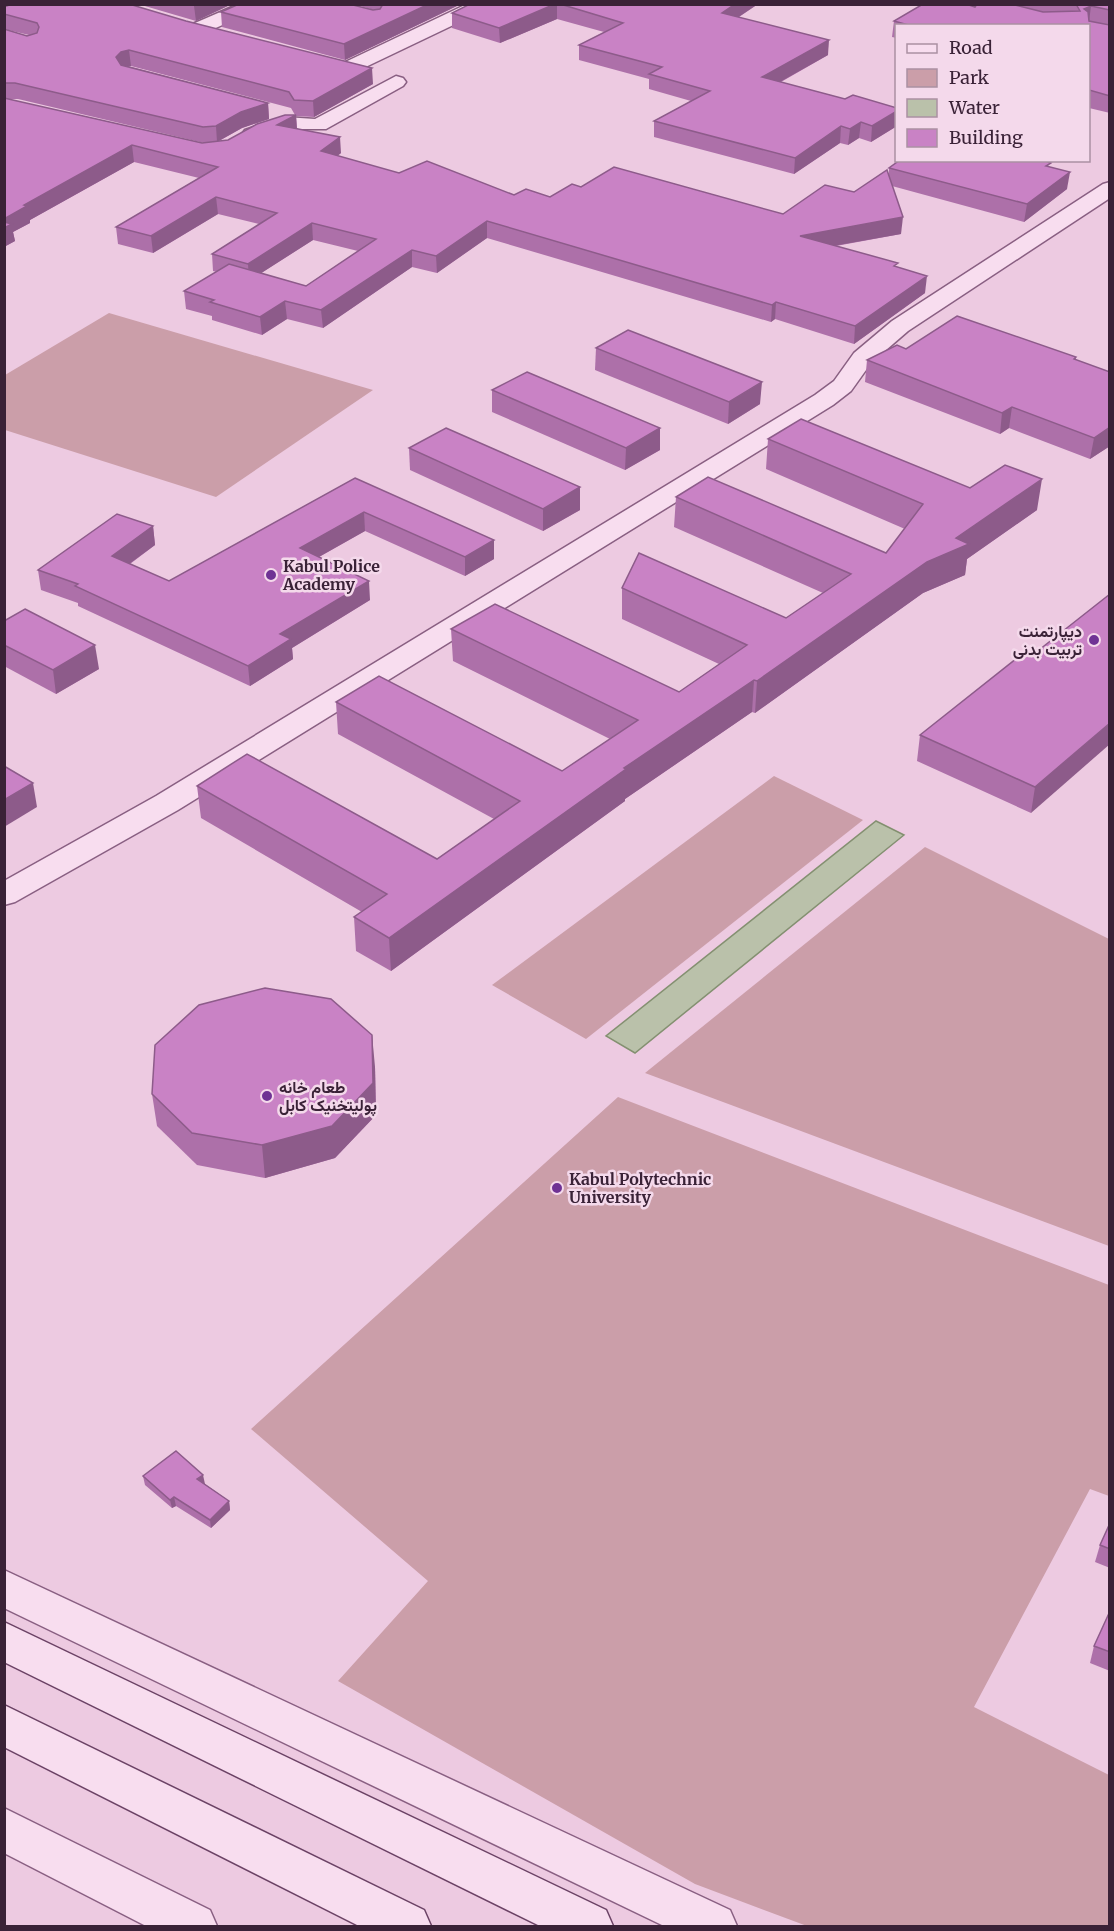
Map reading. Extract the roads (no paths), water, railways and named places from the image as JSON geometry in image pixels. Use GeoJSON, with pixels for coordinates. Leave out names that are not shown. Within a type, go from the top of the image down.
{"type":"FeatureCollection","features":[{"type":"Feature","properties":{"kind":"street"},"geometry":{"type":"LineString","coordinates":[[195,30],[255,4]]}},
{"type":"Feature","properties":{"kind":"street"},"geometry":{"type":"LineString","coordinates":[[346,69],[483,4]]}},
{"type":"Feature","properties":{"kind":"street"},"geometry":{"type":"LineString","coordinates":[[970,4],[1058,24]]}},
{"type":"Feature","properties":{"kind":"street"},"geometry":{"type":"LineString","coordinates":[[172,23],[222,37]]}},
{"type":"Feature","properties":{"kind":"street"},"geometry":{"type":"LineString","coordinates":[[231,145],[250,134],[285,123],[319,125],[396,82],[326,63]]}},
{"type":"Feature","properties":{"kind":"street"},"geometry":{"type":"LineString","coordinates":[[261,108],[283,114],[285,123]]}},
{"type":"Feature","properties":{"kind":"street"},"geometry":{"type":"LineString","coordinates":[[4,895],[205,780],[824,400],[843,386],[862,357],[900,326],[1110,188]]}},
{"type":"Feature","properties":{"kind":"street"},"geometry":{"type":"LineString","coordinates":[[4,1588],[713,1926]]}},
{"type":"Feature","properties":{"kind":"street"},"geometry":{"type":"LineString","coordinates":[[4,1641],[589,1926]]}},
{"type":"Feature","properties":{"kind":"street"},"geometry":{"type":"LineString","coordinates":[[4,1725],[407,1926]]}},
{"type":"Feature","properties":{"kind":"street"},"geometry":{"type":"LineString","coordinates":[[4,1829],[193,1926]]}},
{"type":"Feature","properties":{"kind":"water"},"geometry":{"type":"Polygon","coordinates":[[[876,821],[904,835],[635,1053],[606,1036],[876,821]]]}},
{"type":"Feature","properties":{"kind":"place","name":"Kabul Police Academy"},"geometry":{"type":"Point","coordinates":[271,575]}},
{"type":"Feature","properties":{"kind":"place","name":"دیپارتمنت تربیت بدنی"},"geometry":{"type":"Point","coordinates":[1094,640]}},
{"type":"Feature","properties":{"kind":"place","name":"طعام خانه پولیتخنیک کابل"},"geometry":{"type":"Point","coordinates":[267,1096]}},
{"type":"Feature","properties":{"kind":"place","name":"Kabul Polytechnic University"},"geometry":{"type":"Point","coordinates":[557,1188]}}]}
